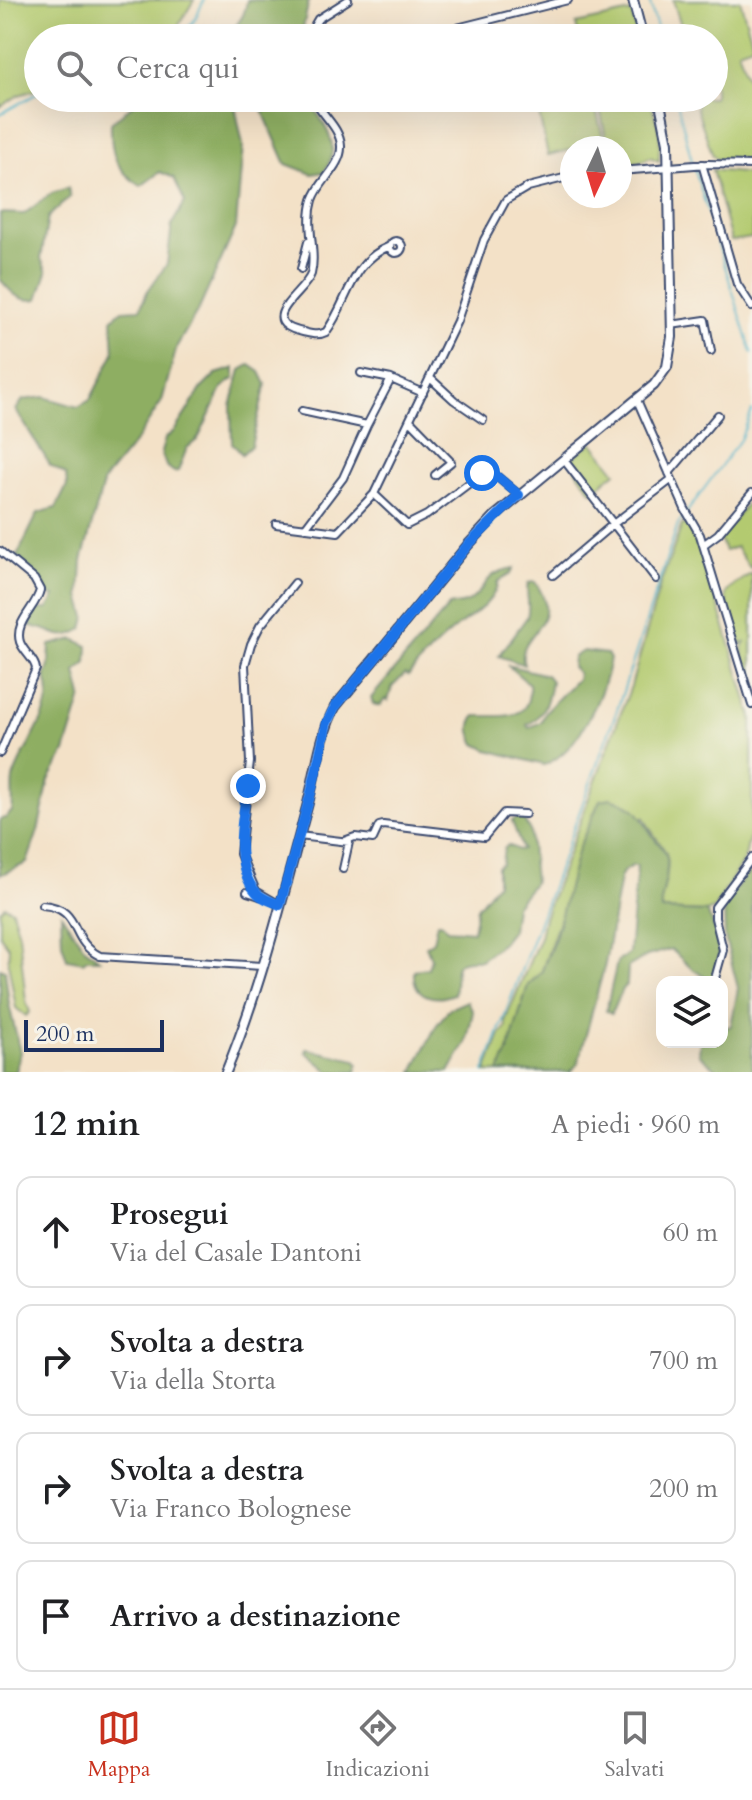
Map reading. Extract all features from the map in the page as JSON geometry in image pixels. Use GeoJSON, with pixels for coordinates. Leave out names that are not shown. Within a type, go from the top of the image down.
{"type":"FeatureCollection","features":[{"type":"Feature","properties":{"kind":"main road"},"geometry":{"type":"LineString","coordinates":[[633,0],[639,24]]}},
{"type":"Feature","properties":{"kind":"main road"},"geometry":{"type":"LineString","coordinates":[[226,1072],[262,966],[327,722],[335,707],[468,545],[519,495],[637,400],[659,380],[667,367],[671,350],[668,168],[662,112]]}},
{"type":"Feature","properties":{"kind":"street"},"geometry":{"type":"LineString","coordinates":[[315,24],[348,0]]}},
{"type":"Feature","properties":{"kind":"street"},"geometry":{"type":"LineString","coordinates":[[473,24],[568,0]]}},
{"type":"Feature","properties":{"kind":"street"},"geometry":{"type":"LineString","coordinates":[[321,112],[337,132],[341,150],[313,199],[309,239],[310,277],[285,305],[282,316],[286,325],[316,335],[324,334],[362,266],[373,255],[390,246]]}},
{"type":"Feature","properties":{"kind":"street"},"geometry":{"type":"LineString","coordinates":[[699,165],[737,284],[752,307]]}},
{"type":"Feature","properties":{"kind":"street"},"geometry":{"type":"LineString","coordinates":[[632,170],[752,165]]}},
{"type":"Feature","properties":{"kind":"street"},"geometry":{"type":"LineString","coordinates":[[276,524],[338,532],[374,494],[464,304],[484,240],[506,200],[528,187],[560,179]]}},
{"type":"Feature","properties":{"kind":"street"},"geometry":{"type":"LineString","coordinates":[[301,269],[309,239]]}},
{"type":"Feature","properties":{"kind":"street"},"geometry":{"type":"LineString","coordinates":[[671,325],[705,320],[711,351]]}},
{"type":"Feature","properties":{"kind":"street"},"geometry":{"type":"LineString","coordinates":[[361,373],[391,379],[423,393]]}},
{"type":"Feature","properties":{"kind":"street"},"geometry":{"type":"LineString","coordinates":[[430,378],[483,420]]}},
{"type":"Feature","properties":{"kind":"street"},"geometry":{"type":"LineString","coordinates":[[305,528],[340,482],[391,379]]}},
{"type":"Feature","properties":{"kind":"street"},"geometry":{"type":"LineString","coordinates":[[637,400],[703,545],[752,705]]}},
{"type":"Feature","properties":{"kind":"street"},"geometry":{"type":"LineString","coordinates":[[302,411],[367,425]]}},
{"type":"Feature","properties":{"kind":"street"},"geometry":{"type":"LineString","coordinates":[[553,575],[671,476],[718,415]]}},
{"type":"Feature","properties":{"kind":"street"},"geometry":{"type":"LineString","coordinates":[[410,420],[451,462],[435,475]]}},
{"type":"Feature","properties":{"kind":"street"},"geometry":{"type":"LineString","coordinates":[[564,460],[656,579]]}},
{"type":"Feature","properties":{"kind":"street"},"geometry":{"type":"LineString","coordinates":[[374,494],[407,525],[427,515],[482,473],[494,474],[519,495]]}},
{"type":"Feature","properties":{"kind":"street"},"geometry":{"type":"LineString","coordinates":[[703,545],[718,534],[752,493]]}},
{"type":"Feature","properties":{"kind":"street"},"geometry":{"type":"LineString","coordinates":[[0,551],[25,570],[40,587],[39,596],[21,624],[19,634],[22,648],[36,666],[0,753]]}},
{"type":"Feature","properties":{"kind":"street"},"geometry":{"type":"LineString","coordinates":[[263,897],[254,888],[240,854],[250,762],[245,665],[260,626],[295,583]]}},
{"type":"Feature","properties":{"kind":"street"},"geometry":{"type":"LineString","coordinates":[[299,836],[344,841],[355,837],[373,839],[379,826],[383,825],[484,837],[504,813],[525,814]]}},
{"type":"Feature","properties":{"kind":"street"},"geometry":{"type":"LineString","coordinates":[[343,869],[349,845],[344,841]]}},
{"type":"Feature","properties":{"kind":"street"},"geometry":{"type":"LineString","coordinates":[[716,976],[723,950],[715,907],[752,858]]}},
{"type":"Feature","properties":{"kind":"street"},"geometry":{"type":"LineString","coordinates":[[247,892],[280,905]]}},
{"type":"Feature","properties":{"kind":"street"},"geometry":{"type":"LineString","coordinates":[[42,905],[58,906],[64,910],[82,941],[97,955],[262,966]]}},
{"type":"Feature","properties":{"kind":"street"},"geometry":{"type":"LineString","coordinates":[[181,963],[204,962]]}},
{"type":"Feature","properties":{"kind":"green space"},"geometry":{"type":"Polygon","coordinates":[[[0,0],[194,0],[179,24],[24,24],[24,93],[0,107],[0,0]]]}},
{"type":"Feature","properties":{"kind":"green space"},"geometry":{"type":"Polygon","coordinates":[[[247,0],[309,0],[304,24],[237,24],[247,0]]]}},
{"type":"Feature","properties":{"kind":"green space"},"geometry":{"type":"Polygon","coordinates":[[[673,0],[740,0],[752,41],[752,45],[738,50],[752,90],[752,160],[717,159],[713,156],[698,112],[728,112],[728,24],[681,24],[673,0]]]}},
{"type":"Feature","properties":{"kind":"green space"},"geometry":{"type":"Polygon","coordinates":[[[631,12],[634,24],[576,24],[631,12]]]}},
{"type":"Feature","properties":{"kind":"green space"},"geometry":{"type":"Polygon","coordinates":[[[124,112],[236,112],[243,145],[236,227],[200,307],[177,346],[162,401],[135,442],[104,480],[82,561],[80,596],[86,617],[83,629],[62,635],[30,626],[35,609],[48,609],[55,596],[46,594],[39,578],[17,556],[38,513],[56,508],[67,486],[66,475],[50,465],[16,410],[23,400],[44,397],[78,407],[90,400],[114,353],[112,319],[122,310],[140,309],[147,292],[167,264],[172,224],[185,202],[174,178],[160,172],[141,186],[125,174],[113,152],[111,123],[124,112]]]}},
{"type":"Feature","properties":{"kind":"green space"},"geometry":{"type":"Polygon","coordinates":[[[263,112],[317,112],[332,142],[330,161],[324,172],[312,174],[286,164],[263,112]]]}},
{"type":"Feature","properties":{"kind":"green space"},"geometry":{"type":"Polygon","coordinates":[[[539,112],[596,112],[602,136],[560,136],[560,152],[548,155],[539,112]]]}},
{"type":"Feature","properties":{"kind":"green space"},"geometry":{"type":"Polygon","coordinates":[[[601,112],[654,112],[660,134],[659,161],[650,157],[632,162],[632,136],[606,136],[601,112]]]}},
{"type":"Feature","properties":{"kind":"green space"},"geometry":{"type":"Polygon","coordinates":[[[712,170],[752,174],[752,238],[731,241],[712,170]]]}},
{"type":"Feature","properties":{"kind":"green space"},"geometry":{"type":"Polygon","coordinates":[[[68,188],[70,197],[48,217],[41,259],[47,272],[38,299],[21,298],[0,279],[0,213],[24,214],[52,193],[68,188]]]}},
{"type":"Feature","properties":{"kind":"green space"},"geometry":{"type":"Polygon","coordinates":[[[250,365],[260,372],[266,384],[251,446],[242,454],[232,443],[231,406],[241,370],[250,365]]]}},
{"type":"Feature","properties":{"kind":"green space"},"geometry":{"type":"Polygon","coordinates":[[[235,368],[235,378],[223,387],[198,439],[187,448],[178,471],[174,472],[166,466],[161,452],[165,439],[175,430],[202,388],[216,374],[235,368]]]}},
{"type":"Feature","properties":{"kind":"green space"},"geometry":{"type":"Polygon","coordinates":[[[592,442],[616,472],[592,492],[571,463],[572,458],[592,442]]]}},
{"type":"Feature","properties":{"kind":"green space"},"geometry":{"type":"Polygon","coordinates":[[[752,497],[750,568],[736,547],[725,551],[719,538],[752,497]]]}},
{"type":"Feature","properties":{"kind":"green space"},"geometry":{"type":"Polygon","coordinates":[[[687,524],[705,561],[752,717],[752,826],[745,857],[714,909],[706,912],[663,910],[661,903],[667,856],[644,817],[565,904],[541,973],[528,985],[499,1072],[486,1072],[540,937],[544,918],[631,686],[661,582],[682,525],[687,524]]]}},
{"type":"Feature","properties":{"kind":"green space"},"geometry":{"type":"Polygon","coordinates":[[[514,568],[511,574],[498,581],[492,596],[482,608],[444,638],[408,676],[405,674],[392,687],[388,701],[385,699],[380,706],[373,704],[371,698],[449,606],[468,602],[496,573],[514,568]]]}},
{"type":"Feature","properties":{"kind":"green space"},"geometry":{"type":"Polygon","coordinates":[[[752,573],[752,684],[742,649],[745,643],[741,644],[726,594],[752,573]]]}},
{"type":"Feature","properties":{"kind":"green space"},"geometry":{"type":"Polygon","coordinates":[[[535,582],[545,609],[543,619],[526,644],[524,665],[499,656],[527,617],[528,583],[535,582]]]}},
{"type":"Feature","properties":{"kind":"green space"},"geometry":{"type":"Polygon","coordinates":[[[74,639],[88,646],[87,663],[76,672],[82,697],[65,752],[49,780],[38,831],[27,863],[0,875],[0,819],[6,818],[12,811],[13,779],[48,702],[49,689],[45,677],[50,645],[74,639]]]}},
{"type":"Feature","properties":{"kind":"green space"},"geometry":{"type":"Polygon","coordinates":[[[583,651],[607,654],[610,659],[607,673],[588,720],[579,735],[557,758],[544,765],[476,744],[471,726],[476,716],[505,716],[521,711],[526,705],[529,684],[507,665],[546,675],[551,681],[545,706],[538,717],[527,725],[529,728],[541,722],[546,711],[577,679],[578,673],[572,667],[573,657],[583,651]]]}},
{"type":"Feature","properties":{"kind":"green space"},"geometry":{"type":"Polygon","coordinates":[[[611,798],[637,812],[665,851],[667,869],[662,910],[706,912],[718,938],[715,976],[703,976],[692,969],[671,949],[647,956],[628,967],[627,984],[611,1014],[606,1011],[617,962],[629,953],[637,866],[632,866],[620,878],[605,964],[578,1064],[570,1072],[499,1072],[528,985],[541,973],[555,938],[578,849],[600,800],[611,798]]]}},
{"type":"Feature","properties":{"kind":"green space"},"geometry":{"type":"Polygon","coordinates":[[[517,818],[524,820],[530,831],[534,882],[515,906],[512,930],[481,960],[458,964],[454,994],[439,997],[426,995],[417,986],[414,970],[428,968],[431,958],[426,946],[433,941],[437,922],[447,929],[473,931],[477,908],[497,883],[497,867],[502,863],[504,849],[508,845],[522,849],[512,821],[517,818]]]}},
{"type":"Feature","properties":{"kind":"green space"},"geometry":{"type":"Polygon","coordinates":[[[752,867],[752,1072],[720,1072],[699,1054],[700,1048],[728,1048],[728,1027],[731,1026],[738,988],[725,938],[724,905],[752,867]]]}},
{"type":"Feature","properties":{"kind":"green space"},"geometry":{"type":"Polygon","coordinates":[[[5,906],[12,910],[19,934],[26,1002],[30,1012],[26,1016],[16,1008],[8,962],[9,948],[0,935],[0,910],[5,906]]]}},
{"type":"Feature","properties":{"kind":"green space"},"geometry":{"type":"Polygon","coordinates":[[[61,914],[85,948],[99,959],[83,962],[67,959],[62,943],[61,914]]]}},
{"type":"Feature","properties":{"kind":"green space"},"geometry":{"type":"Polygon","coordinates":[[[0,968],[5,970],[20,1052],[16,1072],[0,1072],[0,968]]]}},
{"type":"Feature","properties":{"kind":"green space"},"geometry":{"type":"Polygon","coordinates":[[[467,1001],[473,1012],[466,1043],[449,1072],[413,1072],[436,1026],[449,1009],[467,1001]]]}},
{"type":"Feature","properties":{"kind":"green space"},"geometry":{"type":"Polygon","coordinates":[[[307,1049],[356,1060],[356,1072],[330,1072],[306,1052],[307,1049]]]}},
{"type":"Feature","properties":{"kind":"waterway"},"geometry":{"type":"LineString","coordinates":[[191,24],[204,0]]}},
{"type":"Feature","properties":{"kind":"waterway"},"geometry":{"type":"LineString","coordinates":[[649,0],[656,24]]}},
{"type":"Feature","properties":{"kind":"waterway"},"geometry":{"type":"LineString","coordinates":[[0,114],[24,101]]}},
{"type":"Feature","properties":{"kind":"waterway"},"geometry":{"type":"LineString","coordinates":[[680,112],[692,161]]}},
{"type":"Feature","properties":{"kind":"waterway"},"geometry":{"type":"LineString","coordinates":[[694,167],[752,353]]}},
{"type":"Feature","properties":{"kind":"waterway"},"geometry":{"type":"LineString","coordinates":[[484,1072],[617,710],[678,524],[740,440],[752,411]]}},
{"type":"Feature","properties":{"kind":"route"},"geometry":{"type":"LineString","coordinates":[[248,786],[240,848],[242,859],[260,896],[280,905],[327,722],[335,707],[468,545],[519,495],[494,474],[482,473]]}}]}
